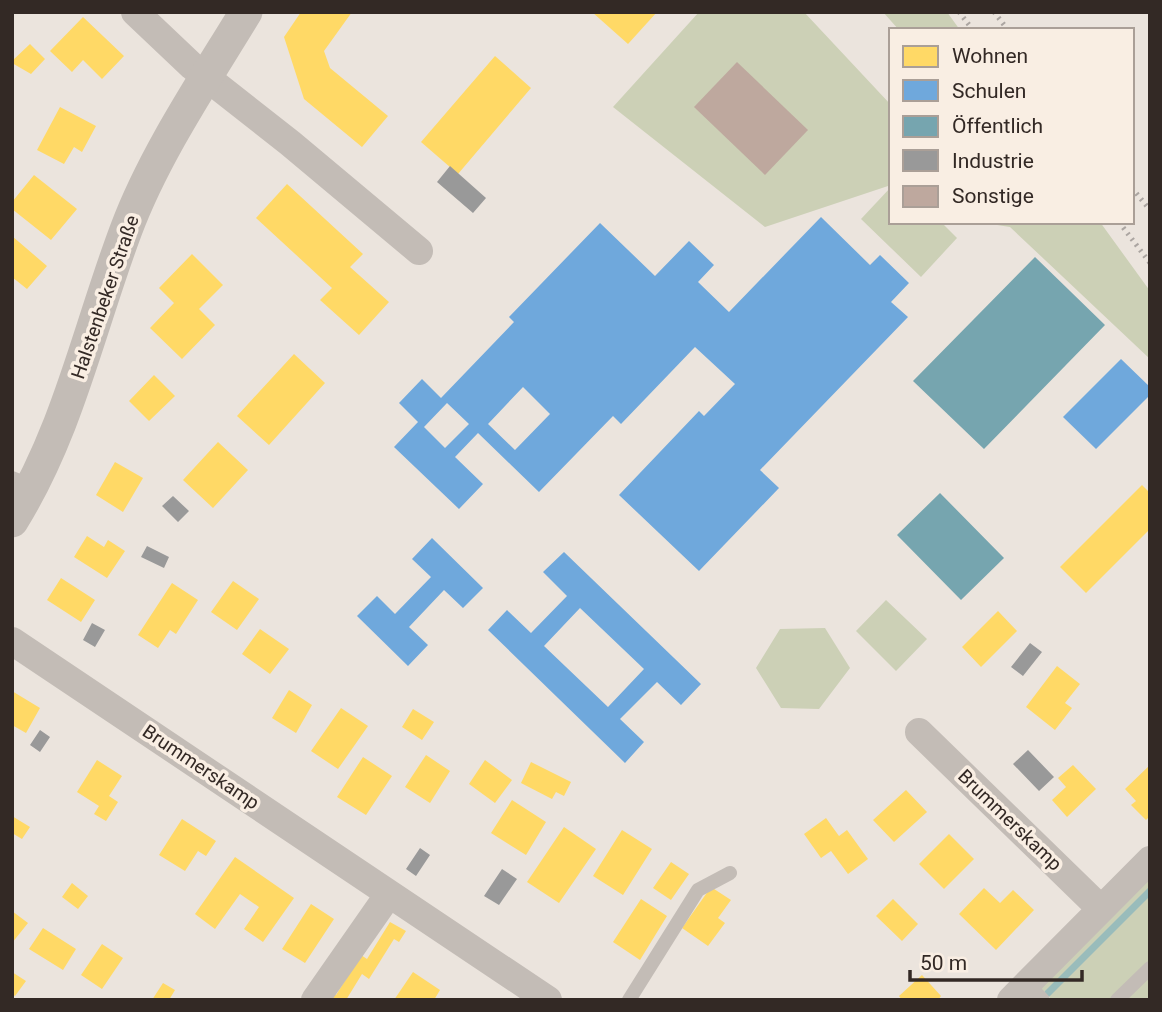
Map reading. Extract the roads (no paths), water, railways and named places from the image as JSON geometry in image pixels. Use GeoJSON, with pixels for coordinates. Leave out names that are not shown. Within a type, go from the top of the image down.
{"type":"FeatureCollection","features":[{"type":"Feature","properties":{"kind":"street"},"geometry":{"type":"LineString","coordinates":[[135,12],[206,78],[290,143],[419,251]]}},
{"type":"Feature","properties":{"kind":"street","name":"Halstenbeker Straße"},"geometry":{"type":"LineString","coordinates":[[12,521],[22,482],[46,458],[66,411],[139,198],[160,156],[246,12]]}},
{"type":"Feature","properties":{"kind":"street","name":"Brummerskamp"},"geometry":{"type":"LineString","coordinates":[[12,641],[548,1000]]}},
{"type":"Feature","properties":{"kind":"street","name":"Brummerskamp"},"geometry":{"type":"LineString","coordinates":[[919,732],[1101,909]]}},
{"type":"Feature","properties":{"kind":"street"},"geometry":{"type":"LineString","coordinates":[[1027,994],[1101,909],[1150,860]]}},
{"type":"Feature","properties":{"kind":"street"},"geometry":{"type":"LineString","coordinates":[[315,1000],[389,894]]}},
{"type":"Feature","properties":{"kind":"lane"},"geometry":{"type":"LineString","coordinates":[[629,1000],[698,890],[730,873]]}},
{"type":"Feature","properties":{"kind":"lane"},"geometry":{"type":"LineString","coordinates":[[1118,1000],[1150,968]]}},
{"type":"Feature","properties":{"kind":"waterway"},"geometry":{"type":"LineString","coordinates":[[1048,993],[1150,891]]}},
{"type":"Feature","properties":{"kind":"railway"},"geometry":{"type":"LineString","coordinates":[[959,12],[971,28]]}},
{"type":"Feature","properties":{"kind":"railway"},"geometry":{"type":"LineString","coordinates":[[994,12],[1006,28]]}},
{"type":"Feature","properties":{"kind":"railway"},"geometry":{"type":"LineString","coordinates":[[1134,190],[1150,210]]}},
{"type":"Feature","properties":{"kind":"railway"},"geometry":{"type":"LineString","coordinates":[[1121,224],[1150,263]]}}]}
